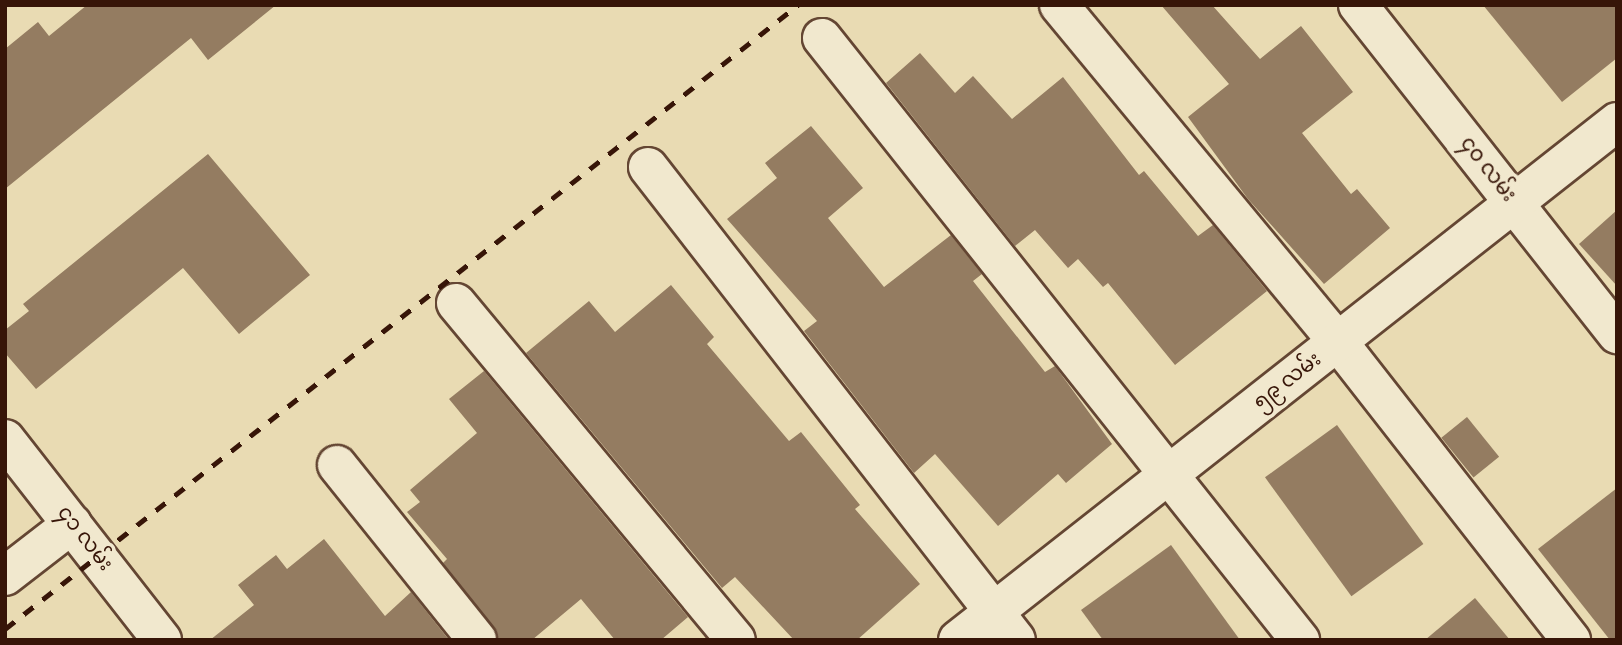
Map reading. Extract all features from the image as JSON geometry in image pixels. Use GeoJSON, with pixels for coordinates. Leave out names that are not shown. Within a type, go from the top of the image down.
{"type":"FeatureCollection","features":[{"type":"Feature","properties":{"kind":"street"},"geometry":{"type":"LineString","coordinates":[[1059,5],[1339,343],[1571,640]]}},
{"type":"Feature","properties":{"kind":"street","name":"၄၀ လမ်း"},"geometry":{"type":"LineString","coordinates":[[1358,5],[1617,334]]}},
{"type":"Feature","properties":{"kind":"street"},"geometry":{"type":"LineString","coordinates":[[822,38],[1171,474],[1300,640]]}},
{"type":"Feature","properties":{"kind":"street","name":"၅၉ လမ်း"},"geometry":{"type":"LineString","coordinates":[[958,640],[1005,626],[1171,474],[1617,122]]}},
{"type":"Feature","properties":{"kind":"street"},"geometry":{"type":"LineString","coordinates":[[648,167],[1005,626]]}},
{"type":"Feature","properties":{"kind":"street"},"geometry":{"type":"LineString","coordinates":[[456,303],[736,640]]}},
{"type":"Feature","properties":{"kind":"street","name":"၄၁ လမ်း"},"geometry":{"type":"LineString","coordinates":[[5,439],[162,640]]}},
{"type":"Feature","properties":{"kind":"street"},"geometry":{"type":"LineString","coordinates":[[337,465],[477,640]]}},
{"type":"Feature","properties":{"kind":"street"},"geometry":{"type":"LineString","coordinates":[[5,576],[72,523]]}},
{"type":"Feature","properties":{"kind":"building"},"geometry":{"type":"Polygon","coordinates":[[[87,5],[276,5],[208,60],[191,38],[5,189],[5,49],[38,22],[49,36],[87,5]]]}},
{"type":"Feature","properties":{"kind":"building"},"geometry":{"type":"Polygon","coordinates":[[[1161,5],[1212,5],[1260,59],[1301,26],[1353,92],[1302,133],[1351,194],[1357,189],[1390,228],[1324,284],[1248,199],[1188,117],[1229,84],[1161,5]]]}},
{"type":"Feature","properties":{"kind":"building"},"geometry":{"type":"Polygon","coordinates":[[[1483,5],[1617,5],[1617,58],[1562,102],[1483,5]]]}},
{"type":"Feature","properties":{"kind":"building"},"geometry":{"type":"Polygon","coordinates":[[[920,53],[955,93],[973,76],[1012,119],[1063,77],[1139,175],[1144,171],[1198,236],[1213,225],[1267,291],[1175,365],[1108,283],[1103,287],[1078,259],[1068,268],[1035,230],[1015,246],[886,83],[920,53]]]}},
{"type":"Feature","properties":{"kind":"building"},"geometry":{"type":"Polygon","coordinates":[[[811,126],[863,188],[828,218],[884,287],[951,235],[982,274],[973,281],[1045,372],[1055,366],[1112,444],[1066,483],[1058,474],[998,526],[935,454],[914,473],[804,331],[817,321],[727,219],[777,178],[765,163],[811,126]]]}},
{"type":"Feature","properties":{"kind":"building"},"geometry":{"type":"Polygon","coordinates":[[[208,154],[310,275],[239,334],[183,268],[36,389],[5,353],[5,330],[29,311],[23,304],[208,154]]]}},
{"type":"Feature","properties":{"kind":"building"},"geometry":{"type":"Polygon","coordinates":[[[1617,210],[1617,286],[1579,244],[1617,210]]]}},
{"type":"Feature","properties":{"kind":"building"},"geometry":{"type":"Polygon","coordinates":[[[671,285],[714,337],[707,344],[789,441],[801,432],[860,505],[855,509],[920,584],[857,640],[794,640],[735,577],[722,588],[526,353],[589,301],[615,332],[671,285]]]}},
{"type":"Feature","properties":{"kind":"building"},"geometry":{"type":"Polygon","coordinates":[[[484,371],[688,617],[661,640],[615,640],[581,599],[532,640],[498,640],[443,563],[447,559],[407,512],[420,502],[410,490],[477,433],[449,399],[484,371]]]}},
{"type":"Feature","properties":{"kind":"building"},"geometry":{"type":"Polygon","coordinates":[[[1467,417],[1499,457],[1473,477],[1441,438],[1467,417]]]}},
{"type":"Feature","properties":{"kind":"building"},"geometry":{"type":"Polygon","coordinates":[[[1337,425],[1423,544],[1351,596],[1265,477],[1337,425]]]}},
{"type":"Feature","properties":{"kind":"building"},"geometry":{"type":"Polygon","coordinates":[[[1617,488],[1617,640],[1610,640],[1538,549],[1617,488]]]}},
{"type":"Feature","properties":{"kind":"building"},"geometry":{"type":"Polygon","coordinates":[[[324,539],[385,616],[411,592],[449,640],[210,640],[254,605],[238,585],[276,555],[287,569],[324,539]]]}},
{"type":"Feature","properties":{"kind":"building"},"geometry":{"type":"Polygon","coordinates":[[[1171,545],[1240,640],[1103,640],[1081,610],[1171,545]]]}},
{"type":"Feature","properties":{"kind":"building"},"geometry":{"type":"Polygon","coordinates":[[[1475,598],[1510,640],[1425,640],[1475,598]]]}},
{"type":"Feature","properties":{"kind":"railway"},"geometry":{"type":"LineString","coordinates":[[5,629],[798,5]]}}]}
